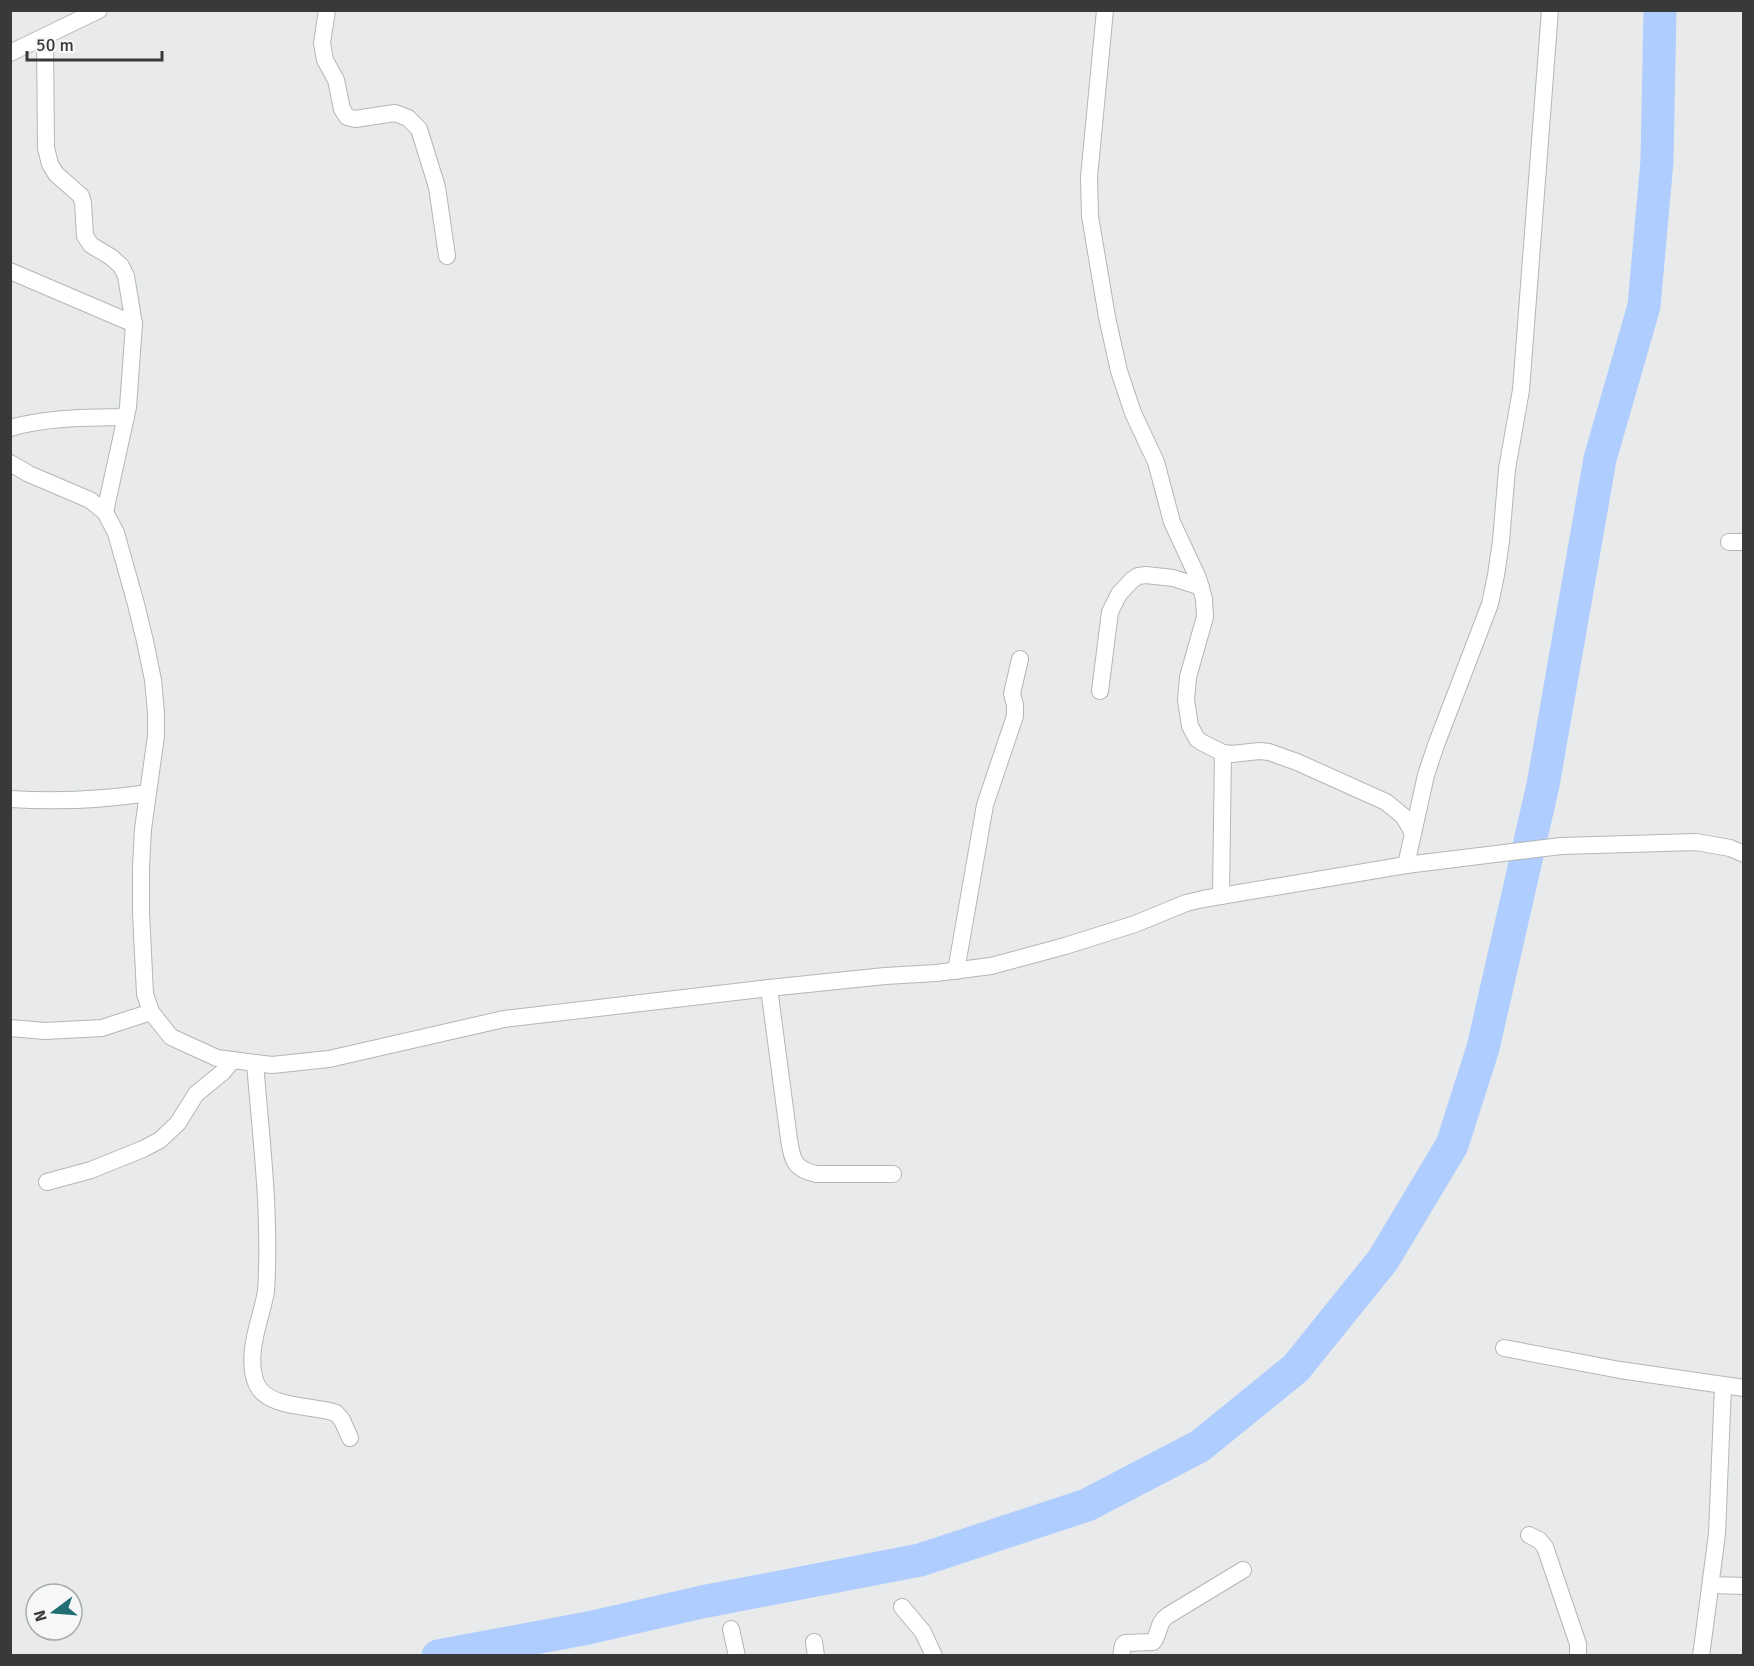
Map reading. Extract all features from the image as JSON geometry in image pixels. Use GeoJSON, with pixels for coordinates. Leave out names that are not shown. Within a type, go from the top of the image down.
{"type":"FeatureCollection","features":[{"type":"Feature","properties":{"kind":"street"},"geometry":{"type":"LineString","coordinates":[[10,53],[99,10]]}},
{"type":"Feature","properties":{"kind":"street"},"geometry":{"type":"LineString","coordinates":[[327,10],[322,43],[325,60],[336,80],[342,109],[347,117],[355,119],[395,113],[408,118],[419,129],[437,188],[447,256]]}},
{"type":"Feature","properties":{"kind":"street"},"geometry":{"type":"LineString","coordinates":[[1105,10],[1089,177],[1089,204],[1119,371],[1133,413],[1156,462],[1172,522],[1202,587],[1205,617],[1188,677],[1186,700],[1190,726],[1197,739],[1223,753],[1264,751],[1298,762],[1386,802],[1404,816],[1413,833]]}},
{"type":"Feature","properties":{"kind":"street"},"geometry":{"type":"LineString","coordinates":[[1406,865],[1429,765],[1490,604],[1496,575],[1507,469],[1521,390],[1550,10]]}},
{"type":"Feature","properties":{"kind":"street"},"geometry":{"type":"LineString","coordinates":[[45,37],[46,148],[50,164],[56,174],[81,196],[84,203],[85,236],[91,245],[121,266],[126,276],[134,324],[128,407],[105,512]]}},
{"type":"Feature","properties":{"kind":"street"},"geometry":{"type":"LineString","coordinates":[[10,271],[134,324]]}},
{"type":"Feature","properties":{"kind":"street"},"geometry":{"type":"LineString","coordinates":[[10,428],[57,419],[126,417]]}},
{"type":"Feature","properties":{"kind":"street"},"geometry":{"type":"LineString","coordinates":[[10,463],[29,474],[90,500],[105,512],[116,533],[136,604],[153,681],[156,713],[156,736],[141,867],[145,994],[151,1012],[171,1037],[217,1058],[272,1065],[329,1059],[504,1019],[768,988],[991,966],[1135,924],[1186,903],[1221,895],[1406,865],[1561,846],[1696,842],[1730,848],[1743,854]]}},
{"type":"Feature","properties":{"kind":"street"},"geometry":{"type":"LineString","coordinates":[[1100,691],[1110,612],[1119,594],[1132,580],[1146,575],[1173,578],[1202,587]]}},
{"type":"Feature","properties":{"kind":"street"},"geometry":{"type":"LineString","coordinates":[[956,971],[983,813],[1015,716],[1012,694],[1020,659]]}},
{"type":"Feature","properties":{"kind":"street"},"geometry":{"type":"LineString","coordinates":[[1221,895],[1223,753]]}},
{"type":"Feature","properties":{"kind":"street"},"geometry":{"type":"LineString","coordinates":[[10,799],[46,801],[113,799],[148,793]]}},
{"type":"Feature","properties":{"kind":"street"},"geometry":{"type":"LineString","coordinates":[[768,988],[789,1139],[792,1156],[797,1166],[804,1172],[816,1174],[893,1174]]}},
{"type":"Feature","properties":{"kind":"street"},"geometry":{"type":"LineString","coordinates":[[10,1028],[45,1031],[102,1028],[151,1012]]}},
{"type":"Feature","properties":{"kind":"street"},"geometry":{"type":"LineString","coordinates":[[47,1182],[91,1170],[160,1140],[178,1123],[196,1094],[223,1072],[233,1060]]}},
{"type":"Feature","properties":{"kind":"street"},"geometry":{"type":"LineString","coordinates":[[255,1063],[268,1255],[266,1296],[256,1332],[252,1359],[257,1385],[265,1395],[277,1401],[336,1413],[342,1420],[350,1438]]}},
{"type":"Feature","properties":{"kind":"street"},"geometry":{"type":"LineString","coordinates":[[1504,1348],[1620,1370],[1743,1388]]}},
{"type":"Feature","properties":{"kind":"street"},"geometry":{"type":"LineString","coordinates":[[1701,1656],[1718,1534],[1723,1386]]}},
{"type":"Feature","properties":{"kind":"street"},"geometry":{"type":"LineString","coordinates":[[1529,1535],[1539,1540],[1545,1547],[1578,1644],[1578,1656]]}},
{"type":"Feature","properties":{"kind":"street"},"geometry":{"type":"LineString","coordinates":[[1121,1656],[1125,1643],[1153,1642],[1162,1620],[1243,1569]]}},
{"type":"Feature","properties":{"kind":"street"},"geometry":{"type":"LineString","coordinates":[[1710,1585],[1743,1586]]}},
{"type":"Feature","properties":{"kind":"street"},"geometry":{"type":"LineString","coordinates":[[902,1607],[923,1632],[934,1656]]}},
{"type":"Feature","properties":{"kind":"street"},"geometry":{"type":"LineString","coordinates":[[731,1629],[737,1656]]}},
{"type":"Feature","properties":{"kind":"waterway"},"geometry":{"type":"LineString","coordinates":[[438,1656],[588,1628],[702,1602],[920,1560],[1087,1505],[1200,1446],[1296,1368],[1383,1260],[1452,1145],[1483,1048],[1543,785],[1600,459],[1644,306],[1657,161],[1660,10]]}}]}
